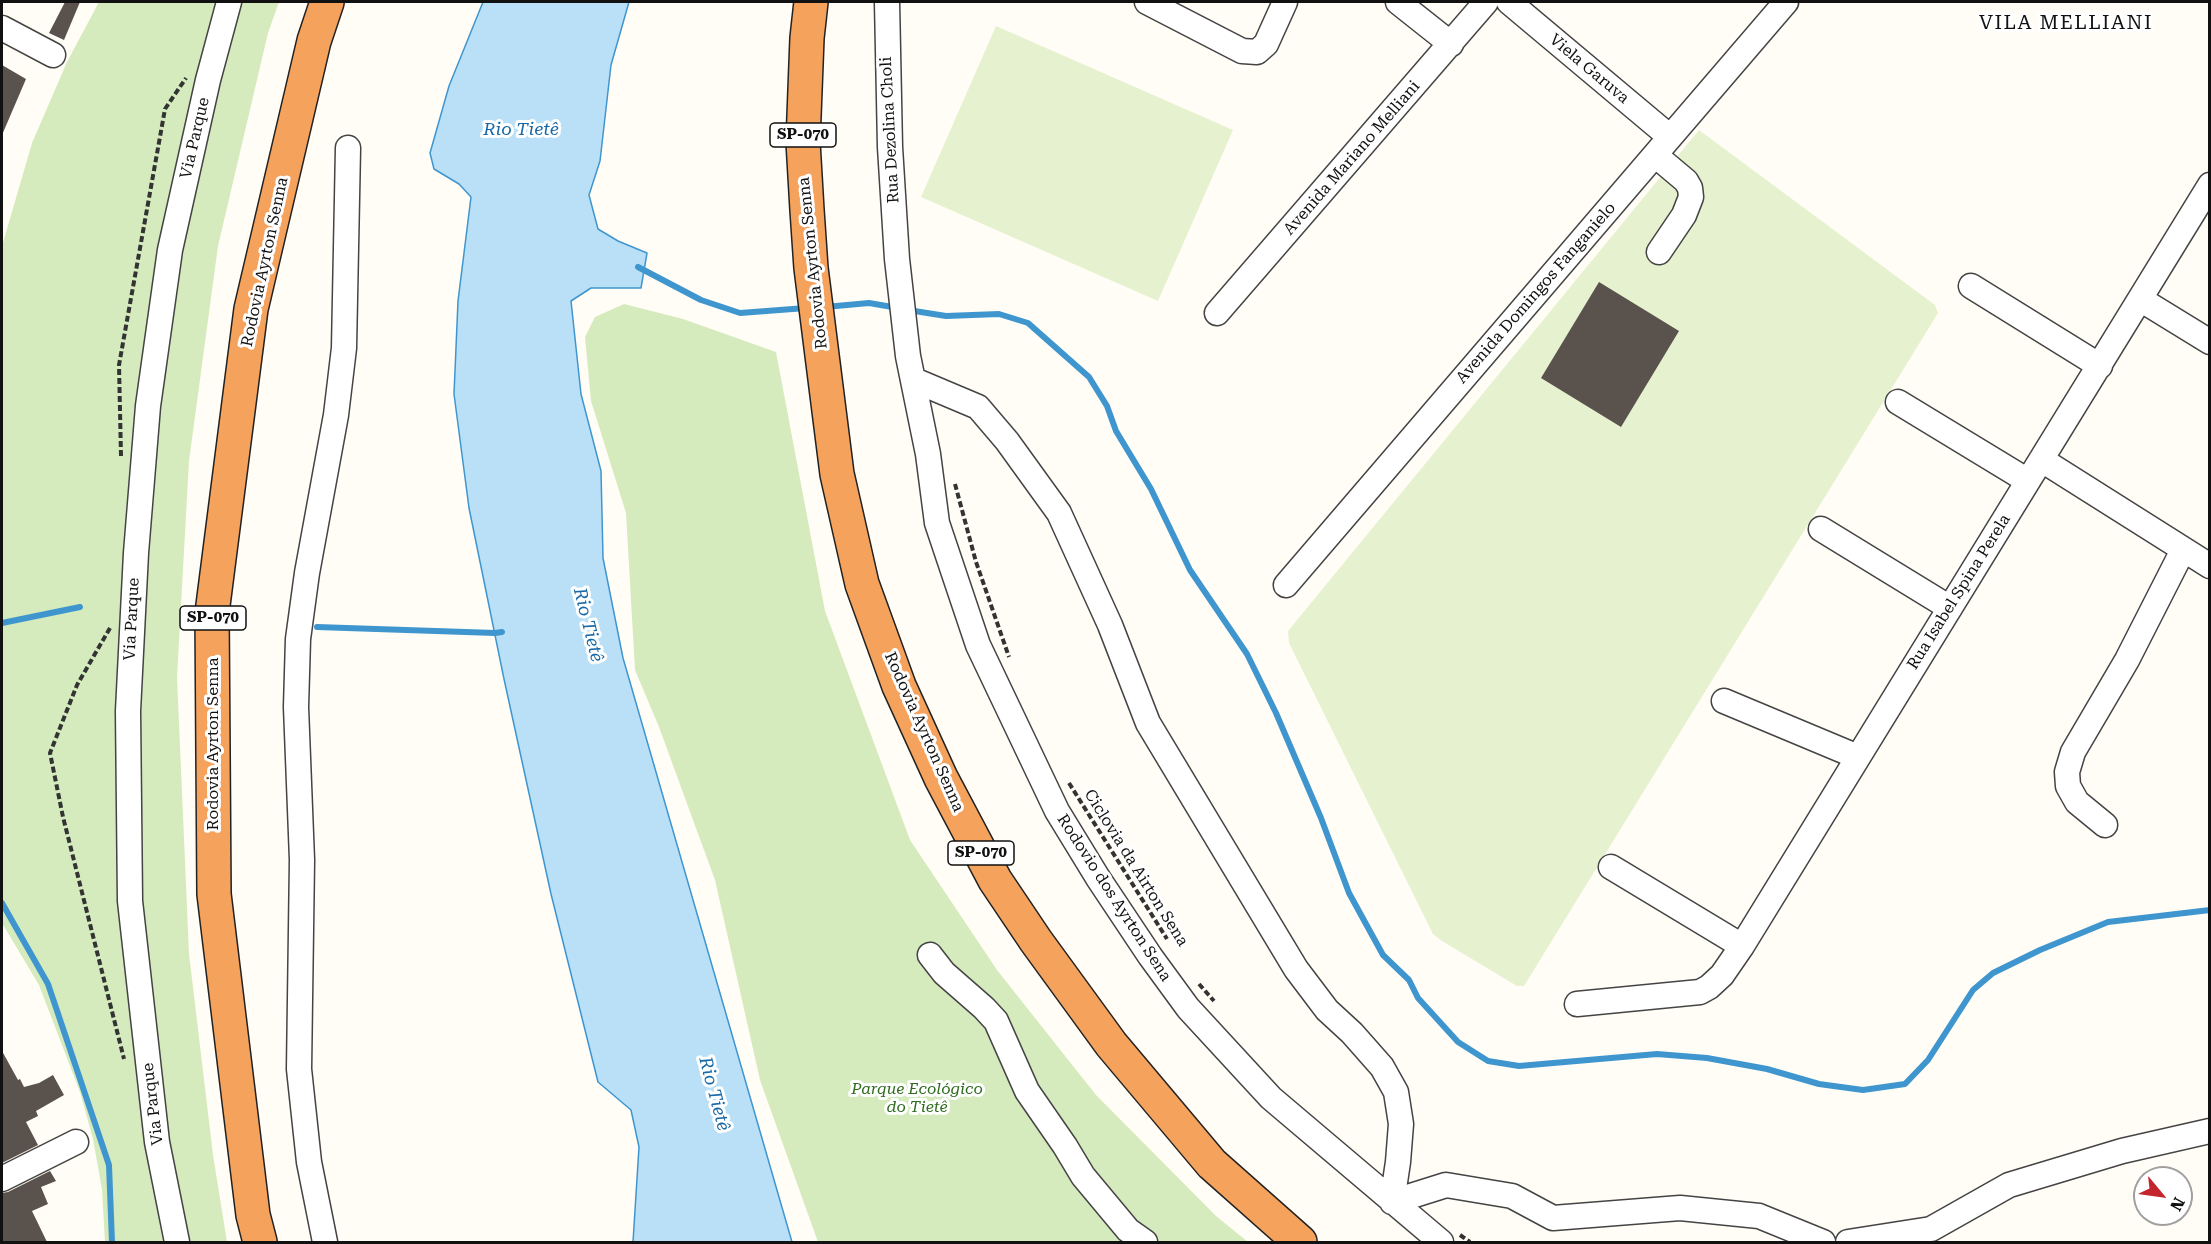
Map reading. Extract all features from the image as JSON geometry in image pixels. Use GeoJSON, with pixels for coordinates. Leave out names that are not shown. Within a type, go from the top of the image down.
{"type":"FeatureCollection","features":[{"type":"Feature","properties":{"kind":"highway","name":"Rodovia Ayrton Senna"},"geometry":{"type":"LineString","coordinates":[[260,1242],[253,1215],[214,894],[213,613],[251,309],[314,41],[327,2]]}},
{"type":"Feature","properties":{"kind":"highway","name":"Rodovia Ayrton Senna"},"geometry":{"type":"LineString","coordinates":[[811,2],[807,38],[803,142],[812,268],[837,474],[862,584],[904,697],[941,778],[995,879],[1036,941],[1111,1044],[1212,1164],[1300,1242]]}},
{"type":"Feature","properties":{"kind":"street","name":"Via Parque"},"geometry":{"type":"LineString","coordinates":[[177,1242],[157,1142],[130,901],[128,711],[136,553],[148,406],[170,250],[208,80],[229,2]]}},
{"type":"Feature","properties":{"kind":"street","name":"Rua Dezolina Choli"},"geometry":{"type":"LineString","coordinates":[[887,2],[889,102],[897,259],[908,356]]}},
{"type":"Feature","properties":{"kind":"street"},"geometry":{"type":"LineString","coordinates":[[1147,2],[1242,51],[1257,52],[1266,44],[1285,2]]}},
{"type":"Feature","properties":{"kind":"street"},"geometry":{"type":"LineString","coordinates":[[1398,2],[1451,44]]}},
{"type":"Feature","properties":{"kind":"street","name":"Avenida Mariano Melliani"},"geometry":{"type":"LineString","coordinates":[[1217,313],[1486,2]]}},
{"type":"Feature","properties":{"kind":"street","name":"Viela Garuva"},"geometry":{"type":"LineString","coordinates":[[1509,2],[1662,146],[1686,181],[1691,197],[1684,215],[1659,252]]}},
{"type":"Feature","properties":{"kind":"street","name":"Avenida Domingos Fanganielo"},"geometry":{"type":"LineString","coordinates":[[1286,585],[1786,2]]}},
{"type":"Feature","properties":{"kind":"street"},"geometry":{"type":"LineString","coordinates":[[2,28],[53,55]]}},
{"type":"Feature","properties":{"kind":"street"},"geometry":{"type":"LineString","coordinates":[[326,1242],[309,1162],[299,1069],[302,860],[297,684],[298,639],[307,573],[336,414],[344,348],[348,148]]}},
{"type":"Feature","properties":{"kind":"street","name":"Rua Isabel Spina Perela"},"geometry":{"type":"LineString","coordinates":[[1577,1004],[1700,992],[1722,975],[2210,185]]}},
{"type":"Feature","properties":{"kind":"street"},"geometry":{"type":"LineString","coordinates":[[1971,286],[2100,366]]}},
{"type":"Feature","properties":{"kind":"street"},"geometry":{"type":"LineString","coordinates":[[2140,299],[2210,342]]}},
{"type":"Feature","properties":{"kind":"street","name":"Rodovio dos Ayrton Sena"},"geometry":{"type":"LineString","coordinates":[[908,356],[928,454],[937,523],[978,645],[1057,811],[1098,878],[1188,1008],[1271,1098],[1392,1202],[1449,1237]]}},
{"type":"Feature","properties":{"kind":"street"},"geometry":{"type":"LineString","coordinates":[[914,380],[978,407],[1007,441],[1059,513],[1110,625],[1148,723],[1296,969],[1327,1010],[1352,1033],[1382,1067],[1396,1092],[1401,1124],[1392,1202],[1446,1185],[1512,1196],[1553,1218],[1680,1208],[1759,1216],[1823,1242]]}},
{"type":"Feature","properties":{"kind":"street"},"geometry":{"type":"LineString","coordinates":[[1898,402],[2028,481]]}},
{"type":"Feature","properties":{"kind":"street"},"geometry":{"type":"LineString","coordinates":[[2042,460],[2210,566]]}},
{"type":"Feature","properties":{"kind":"street"},"geometry":{"type":"LineString","coordinates":[[1821,529],[1950,608]]}},
{"type":"Feature","properties":{"kind":"street"},"geometry":{"type":"LineString","coordinates":[[2105,825],[2077,802],[2068,786],[2067,772],[2073,752],[2127,660],[2183,550]]}},
{"type":"Feature","properties":{"kind":"street"},"geometry":{"type":"LineString","coordinates":[[1724,701],[1858,758]]}},
{"type":"Feature","properties":{"kind":"street"},"geometry":{"type":"LineString","coordinates":[[1611,867],[1742,946]]}},
{"type":"Feature","properties":{"kind":"street"},"geometry":{"type":"LineString","coordinates":[[930,955],[944,973],[996,1021],[1027,1091],[1083,1176],[1128,1230],[1145,1242]]}},
{"type":"Feature","properties":{"kind":"street"},"geometry":{"type":"LineString","coordinates":[[1848,1242],[1931,1229],[2009,1185],[2122,1151],[2210,1131]]}},
{"type":"Feature","properties":{"kind":"street"},"geometry":{"type":"LineString","coordinates":[[2,1179],[76,1142]]}},
{"type":"Feature","properties":{"kind":"path"},"geometry":{"type":"LineString","coordinates":[[952,474],[976,562],[1013,668]]}},
{"type":"Feature","properties":{"kind":"path","name":"Ciclovia da Airton Sena"},"geometry":{"type":"LineString","coordinates":[[1066,777],[1088,816],[1171,945]]}},
{"type":"Feature","properties":{"kind":"path"},"geometry":{"type":"LineString","coordinates":[[1198,982],[1219,1008]]}},
{"type":"Feature","properties":{"kind":"path"},"geometry":{"type":"LineString","coordinates":[[1449,1237],[1470,1242]]}},
{"type":"Feature","properties":{"kind":"green space"},"geometry":{"type":"Polygon","coordinates":[[[99,2],[279,2],[268,33],[218,246],[189,461],[177,677],[189,954],[213,1155],[227,1242],[105,1242],[102,1190],[93,1139],[80,1092],[39,985],[2,923],[2,246],[32,143],[67,62],[99,2]]]}},
{"type":"Feature","properties":{"kind":"green space"},"geometry":{"type":"Polygon","coordinates":[[[996,26],[1233,130],[1158,301],[921,197],[996,26]]]}},
{"type":"Feature","properties":{"kind":"green space"},"geometry":{"type":"Polygon","coordinates":[[[1699,130],[1935,305],[1938,313],[1524,986],[1517,986],[1433,934],[1289,643],[1288,631],[1699,130]]]}},
{"type":"Feature","properties":{"kind":"green space","name":"Parque Ecológico do Tietê"},"geometry":{"type":"Polygon","coordinates":[[[624,304],[683,319],[776,352],[825,611],[910,840],[997,970],[1096,1095],[1216,1216],[1248,1242],[818,1242],[760,1080],[715,880],[659,727],[635,670],[626,513],[591,401],[585,337],[595,317],[624,304]]]}},
{"type":"Feature","properties":{"kind":"water","name":"Rio Tietê"},"geometry":{"type":"Polygon","coordinates":[[[483,2],[629,2],[611,65],[600,161],[589,195],[598,229],[618,241],[647,253],[641,288],[591,288],[571,301],[581,394],[601,471],[603,558],[623,658],[792,1242],[633,1242],[639,1147],[631,1110],[598,1082],[551,894],[469,508],[454,394],[458,301],[471,197],[459,184],[434,169],[430,153],[449,86],[483,2]]]}},
{"type":"Feature","properties":{"kind":"building"},"geometry":{"type":"Polygon","coordinates":[[[65,2],[80,2],[64,40],[49,33],[65,2]]]}},
{"type":"Feature","properties":{"kind":"building"},"geometry":{"type":"Polygon","coordinates":[[[2,65],[26,79],[2,135],[2,65]]]}},
{"type":"Feature","properties":{"kind":"building"},"geometry":{"type":"Polygon","coordinates":[[[1599,282],[1679,331],[1621,427],[1541,378],[1599,282]]]}},
{"type":"Feature","properties":{"kind":"building"},"geometry":{"type":"Polygon","coordinates":[[[2,1051],[24,1087],[39,1083],[53,1075],[64,1095],[36,1111],[38,1116],[26,1122],[38,1145],[2,1163],[2,1051]]]}},
{"type":"Feature","properties":{"kind":"building"},"geometry":{"type":"Polygon","coordinates":[[[50,1171],[56,1181],[41,1187],[48,1204],[32,1211],[47,1242],[2,1242],[2,1193],[50,1171]]]}},
{"type":"Feature","properties":{"kind":"waterway"},"geometry":{"type":"LineString","coordinates":[[638,267],[701,300],[740,313],[806,308]]}},
{"type":"Feature","properties":{"kind":"waterway"},"geometry":{"type":"LineString","coordinates":[[825,307],[869,303],[898,308]]}},
{"type":"Feature","properties":{"kind":"waterway"},"geometry":{"type":"LineString","coordinates":[[908,310],[946,316],[999,314],[1028,323],[1089,377],[1107,406],[1116,431],[1151,489],[1190,570],[1247,654],[1276,713],[1321,818],[1349,893],[1383,955],[1409,980],[1418,998],[1458,1042],[1488,1061],[1519,1066],[1657,1054],[1707,1058],[1767,1069],[1819,1084],[1863,1090],[1905,1084],[1928,1060],[1973,990],[1993,973],[2040,950],[2108,922],[2210,910]]}},
{"type":"Feature","properties":{"kind":"waterway"},"geometry":{"type":"LineString","coordinates":[[2,623],[80,607]]}},
{"type":"Feature","properties":{"kind":"waterway"},"geometry":{"type":"LineString","coordinates":[[317,627],[502,632]]}},
{"type":"Feature","properties":{"kind":"waterway"},"geometry":{"type":"LineString","coordinates":[[2,903],[48,984],[109,1165],[112,1242]]}},
{"type":"Feature","properties":{"kind":"district","name":"VILA MELLIANI"},"geometry":{"type":"Point","coordinates":[2066,23]}}]}
